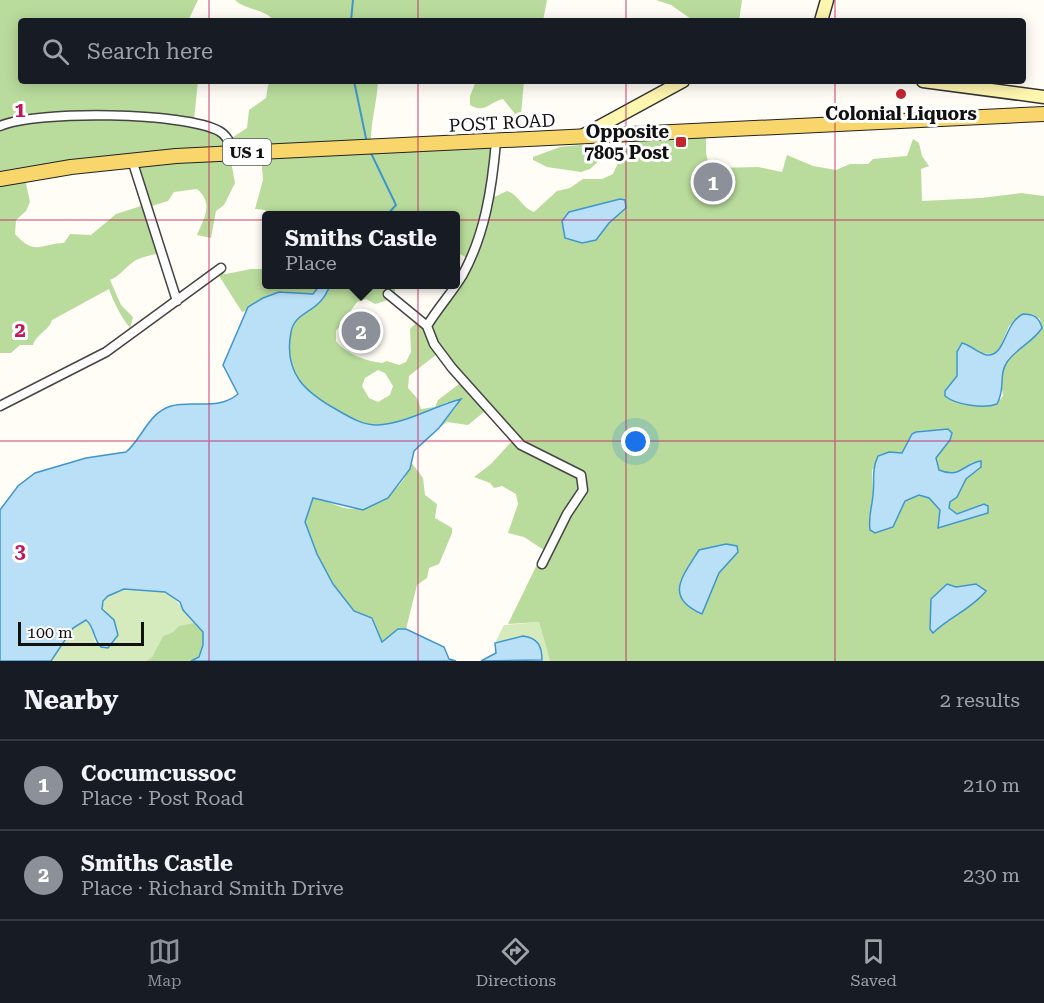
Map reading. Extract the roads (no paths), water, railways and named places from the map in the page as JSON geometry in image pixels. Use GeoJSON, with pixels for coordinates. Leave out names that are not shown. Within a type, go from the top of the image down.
{"type":"FeatureCollection","features":[{"type":"Feature","properties":{"kind":"main road","name":"POST ROAD"},"geometry":{"type":"LineString","coordinates":[[0,179],[132,160],[236,153],[1044,114]]}},
{"type":"Feature","properties":{"kind":"street"},"geometry":{"type":"LineString","coordinates":[[822,18],[827,0]]}},
{"type":"Feature","properties":{"kind":"street"},"geometry":{"type":"LineString","coordinates":[[581,137],[678,84]]}},
{"type":"Feature","properties":{"kind":"street"},"geometry":{"type":"LineString","coordinates":[[946,84],[1044,97]]}},
{"type":"Feature","properties":{"kind":"street"},"geometry":{"type":"LineString","coordinates":[[0,126],[52,116],[153,118],[213,128],[224,134],[236,153]]}},
{"type":"Feature","properties":{"kind":"street"},"geometry":{"type":"LineString","coordinates":[[460,279],[477,243],[488,203],[496,142]]}},
{"type":"Feature","properties":{"kind":"street"},"geometry":{"type":"LineString","coordinates":[[132,160],[177,301]]}},
{"type":"Feature","properties":{"kind":"street"},"geometry":{"type":"LineString","coordinates":[[0,406],[106,352],[221,268]]}},
{"type":"Feature","properties":{"kind":"street"},"geometry":{"type":"LineString","coordinates":[[427,326],[453,289]]}},
{"type":"Feature","properties":{"kind":"street"},"geometry":{"type":"LineString","coordinates":[[388,294],[427,326],[434,344],[452,368],[514,439],[537,454],[577,471],[584,479],[583,490],[567,514],[542,564]]}},
{"type":"Feature","properties":{"kind":"water"},"geometry":{"type":"Polygon","coordinates":[[[620,199],[625,200],[626,208],[609,223],[596,240],[582,243],[565,238],[562,221],[569,212],[620,199]]]}},
{"type":"Feature","properties":{"kind":"water"},"geometry":{"type":"Polygon","coordinates":[[[317,289],[328,289],[314,307],[297,319],[291,332],[289,347],[294,371],[316,397],[353,419],[377,425],[398,422],[461,399],[439,428],[414,451],[410,469],[388,498],[363,510],[313,498],[305,522],[317,554],[333,584],[354,611],[372,618],[382,642],[398,629],[406,629],[444,647],[449,659],[456,661],[191,661],[199,657],[203,645],[203,632],[183,610],[180,602],[165,592],[124,589],[108,596],[103,601],[102,609],[114,620],[118,635],[108,648],[98,644],[86,620],[73,628],[51,661],[0,661],[0,510],[18,486],[35,473],[86,458],[126,452],[151,420],[163,409],[180,404],[214,404],[238,394],[223,365],[248,307],[279,292],[313,294],[317,289]]]}},
{"type":"Feature","properties":{"kind":"water"},"geometry":{"type":"Polygon","coordinates":[[[1023,314],[1036,317],[1042,328],[1015,353],[1004,367],[1001,393],[997,404],[970,405],[956,402],[945,396],[945,391],[957,376],[957,352],[962,343],[985,355],[994,354],[1012,324],[1023,314]]]}},
{"type":"Feature","properties":{"kind":"water"},"geometry":{"type":"Polygon","coordinates":[[[948,429],[952,433],[950,440],[936,458],[939,470],[957,472],[981,461],[981,467],[966,479],[957,497],[950,502],[949,508],[957,514],[984,504],[988,506],[988,513],[938,528],[940,510],[929,498],[919,495],[905,501],[893,527],[875,533],[870,530],[874,471],[878,456],[889,452],[902,453],[912,434],[916,432],[948,429]]]}},
{"type":"Feature","properties":{"kind":"water"},"geometry":{"type":"Polygon","coordinates":[[[726,544],[737,546],[738,552],[719,573],[702,614],[683,600],[680,585],[699,550],[726,544]]]}},
{"type":"Feature","properties":{"kind":"water"},"geometry":{"type":"Polygon","coordinates":[[[947,584],[956,587],[976,584],[986,591],[974,603],[933,633],[930,629],[931,599],[947,584]]]}},
{"type":"Feature","properties":{"kind":"water"},"geometry":{"type":"Polygon","coordinates":[[[523,636],[536,641],[542,660],[481,661],[496,653],[495,643],[523,636]]]}},
{"type":"Feature","properties":{"kind":"waterway"},"geometry":{"type":"LineString","coordinates":[[351,18],[353,0]]}},
{"type":"Feature","properties":{"kind":"waterway"},"geometry":{"type":"LineString","coordinates":[[355,84],[367,143]]}},
{"type":"Feature","properties":{"kind":"waterway"},"geometry":{"type":"LineString","coordinates":[[370,151],[396,205],[391,211]]}},
{"type":"Feature","properties":{"kind":"place","name":"Colonial Liquors"},"geometry":{"type":"Point","coordinates":[901,94]}},
{"type":"Feature","properties":{"kind":"place","name":"Opposite 7805 Post"},"geometry":{"type":"Point","coordinates":[681,142]}},
{"type":"Feature","properties":{"kind":"place","name":"Cocumcussoc"},"geometry":{"type":"Point","coordinates":[713,182]}},
{"type":"Feature","properties":{"kind":"place","name":"Smiths Castle"},"geometry":{"type":"Point","coordinates":[361,331]}}]}
